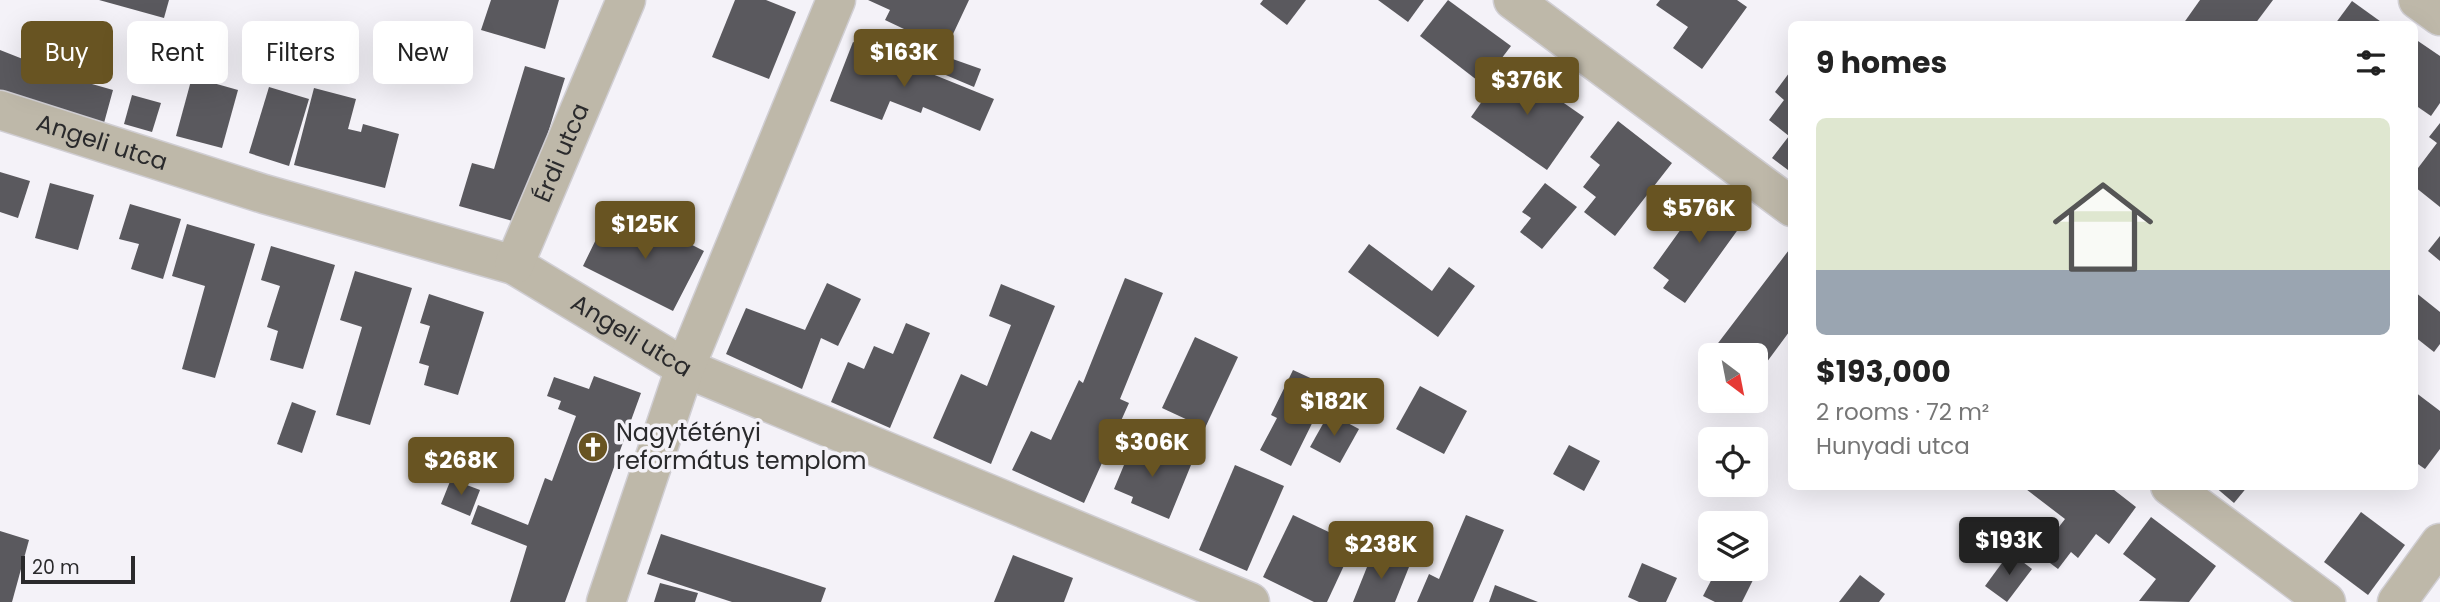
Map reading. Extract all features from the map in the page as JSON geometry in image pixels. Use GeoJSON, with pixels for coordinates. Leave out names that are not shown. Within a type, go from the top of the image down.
{"type":"FeatureCollection","features":[{"type":"Feature","properties":{"kind":"street","name":"Érdi utca"},"geometry":{"type":"LineString","coordinates":[[514,265],[626,0]]}},
{"type":"Feature","properties":{"kind":"street"},"geometry":{"type":"LineString","coordinates":[[606,602],[685,368],[836,0]]}},
{"type":"Feature","properties":{"kind":"street"},"geometry":{"type":"LineString","coordinates":[[1513,0],[1788,203]]}},
{"type":"Feature","properties":{"kind":"street"},"geometry":{"type":"LineString","coordinates":[[2418,0],[2440,16]]}},
{"type":"Feature","properties":{"kind":"street","name":"Angeli utca"},"geometry":{"type":"LineString","coordinates":[[0,110],[264,194],[514,265],[685,368],[1250,602]]}},
{"type":"Feature","properties":{"kind":"street"},"geometry":{"type":"LineString","coordinates":[[2175,490],[2326,602]]}},
{"type":"Feature","properties":{"kind":"street"},"geometry":{"type":"LineString","coordinates":[[2397,602],[2440,543]]}},
{"type":"Feature","properties":{"kind":"building"},"geometry":{"type":"Polygon","coordinates":[[[99,0],[169,0],[164,18],[99,0]]]}},
{"type":"Feature","properties":{"kind":"building"},"geometry":{"type":"Polygon","coordinates":[[[491,0],[559,0],[545,49],[481,30],[491,0]]]}},
{"type":"Feature","properties":{"kind":"building"},"geometry":{"type":"Polygon","coordinates":[[[735,0],[766,0],[796,12],[769,79],[712,57],[735,0]]]}},
{"type":"Feature","properties":{"kind":"building"},"geometry":{"type":"Polygon","coordinates":[[[868,0],[969,0],[946,49],[885,20],[890,10],[868,0]]]}},
{"type":"Feature","properties":{"kind":"building"},"geometry":{"type":"Polygon","coordinates":[[[1263,0],[1306,0],[1287,25],[1260,4],[1263,0]]]}},
{"type":"Feature","properties":{"kind":"building"},"geometry":{"type":"Polygon","coordinates":[[[1378,0],[1424,0],[1408,22],[1378,0]]]}},
{"type":"Feature","properties":{"kind":"building"},"geometry":{"type":"Polygon","coordinates":[[[1448,0],[1511,46],[1482,84],[1420,36],[1448,0]]]}},
{"type":"Feature","properties":{"kind":"building"},"geometry":{"type":"Polygon","coordinates":[[[1660,0],[1737,0],[1747,7],[1702,69],[1673,48],[1688,27],[1656,5],[1660,0]]]}},
{"type":"Feature","properties":{"kind":"building"},"geometry":{"type":"Polygon","coordinates":[[[2200,0],[2273,0],[2257,21],[2185,21],[2200,0]]]}},
{"type":"Feature","properties":{"kind":"building"},"geometry":{"type":"Polygon","coordinates":[[[2352,1],[2380,21],[2337,21],[2352,1]]]}},
{"type":"Feature","properties":{"kind":"building"},"geometry":{"type":"Polygon","coordinates":[[[2418,41],[2440,56],[2440,103],[2431,116],[2418,107],[2418,41]]]}},
{"type":"Feature","properties":{"kind":"building"},"geometry":{"type":"Polygon","coordinates":[[[853,42],[994,99],[980,131],[923,107],[921,113],[890,101],[882,120],[830,101],[853,42]]]}},
{"type":"Feature","properties":{"kind":"building"},"geometry":{"type":"Polygon","coordinates":[[[0,50],[21,58],[21,84],[92,84],[113,90],[104,123],[0,91],[0,50]]]}},
{"type":"Feature","properties":{"kind":"building"},"geometry":{"type":"Polygon","coordinates":[[[947,57],[981,69],[974,87],[941,73],[947,57]]]}},
{"type":"Feature","properties":{"kind":"building"},"geometry":{"type":"Polygon","coordinates":[[[1508,64],[1584,117],[1547,170],[1471,117],[1508,64]]]}},
{"type":"Feature","properties":{"kind":"building"},"geometry":{"type":"Polygon","coordinates":[[[525,66],[565,78],[520,223],[459,206],[472,163],[494,169],[525,66]]]}},
{"type":"Feature","properties":{"kind":"building"},"geometry":{"type":"Polygon","coordinates":[[[1788,74],[1788,135],[1769,120],[1784,100],[1775,92],[1788,74]]]}},
{"type":"Feature","properties":{"kind":"building"},"geometry":{"type":"Polygon","coordinates":[[[190,84],[217,84],[238,90],[222,148],[176,136],[190,84]]]}},
{"type":"Feature","properties":{"kind":"building"},"geometry":{"type":"Polygon","coordinates":[[[269,87],[309,99],[289,166],[249,153],[269,87]]]}},
{"type":"Feature","properties":{"kind":"building"},"geometry":{"type":"Polygon","coordinates":[[[314,88],[356,99],[348,129],[361,132],[363,124],[399,134],[385,188],[294,165],[314,88]]]}},
{"type":"Feature","properties":{"kind":"building"},"geometry":{"type":"Polygon","coordinates":[[[132,95],[161,103],[152,132],[124,124],[132,95]]]}},
{"type":"Feature","properties":{"kind":"building"},"geometry":{"type":"Polygon","coordinates":[[[1618,121],[1672,163],[1615,236],[1584,212],[1596,197],[1583,187],[1600,165],[1590,157],[1618,121]]]}},
{"type":"Feature","properties":{"kind":"building"},"geometry":{"type":"Polygon","coordinates":[[[2440,123],[2440,207],[2418,189],[2418,168],[2437,143],[2429,137],[2440,123]]]}},
{"type":"Feature","properties":{"kind":"building"},"geometry":{"type":"Polygon","coordinates":[[[1788,137],[1788,170],[1772,158],[1788,137]]]}},
{"type":"Feature","properties":{"kind":"building"},"geometry":{"type":"Polygon","coordinates":[[[0,172],[30,181],[18,218],[0,212],[0,172]]]}},
{"type":"Feature","properties":{"kind":"building"},"geometry":{"type":"Polygon","coordinates":[[[50,183],[94,195],[78,250],[35,238],[50,183]]]}},
{"type":"Feature","properties":{"kind":"building"},"geometry":{"type":"Polygon","coordinates":[[[1545,183],[1577,207],[1542,249],[1520,232],[1531,218],[1522,212],[1545,183]]]}},
{"type":"Feature","properties":{"kind":"building"},"geometry":{"type":"Polygon","coordinates":[[[1709,190],[1747,217],[1685,303],[1663,288],[1669,280],[1653,268],[1709,190]]]}},
{"type":"Feature","properties":{"kind":"building"},"geometry":{"type":"Polygon","coordinates":[[[130,204],[181,219],[163,279],[131,269],[139,244],[119,239],[130,204]]]}},
{"type":"Feature","properties":{"kind":"building"},"geometry":{"type":"Polygon","coordinates":[[[639,218],[704,251],[673,311],[583,266],[605,221],[631,234],[639,218]]]}},
{"type":"Feature","properties":{"kind":"building"},"geometry":{"type":"Polygon","coordinates":[[[187,224],[255,244],[215,378],[182,369],[205,286],[172,276],[187,224]]]}},
{"type":"Feature","properties":{"kind":"building"},"geometry":{"type":"Polygon","coordinates":[[[2440,236],[2440,261],[2428,251],[2440,236]]]}},
{"type":"Feature","properties":{"kind":"building"},"geometry":{"type":"Polygon","coordinates":[[[1369,244],[1432,291],[1449,267],[1475,286],[1438,337],[1348,272],[1369,244]]]}},
{"type":"Feature","properties":{"kind":"building"},"geometry":{"type":"Polygon","coordinates":[[[271,246],[335,265],[303,369],[270,360],[278,331],[267,327],[280,286],[261,280],[271,246]]]}},
{"type":"Feature","properties":{"kind":"building"},"geometry":{"type":"Polygon","coordinates":[[[1788,251],[1788,333],[1768,360],[1768,343],[1718,343],[1788,251]]]}},
{"type":"Feature","properties":{"kind":"building"},"geometry":{"type":"Polygon","coordinates":[[[355,271],[412,288],[370,425],[336,415],[362,327],[340,320],[355,271]]]}},
{"type":"Feature","properties":{"kind":"building"},"geometry":{"type":"Polygon","coordinates":[[[1125,278],[1163,293],[1120,399],[1129,403],[1084,503],[1012,470],[1031,431],[1051,440],[1079,380],[1083,383],[1125,278]]]}},
{"type":"Feature","properties":{"kind":"building"},"geometry":{"type":"Polygon","coordinates":[[[827,283],[861,299],[838,346],[821,338],[802,389],[726,354],[746,308],[805,330],[827,283]]]}},
{"type":"Feature","properties":{"kind":"building"},"geometry":{"type":"Polygon","coordinates":[[[1001,284],[1055,306],[991,464],[933,438],[961,374],[987,386],[1011,325],[989,316],[1001,284]]]}},
{"type":"Feature","properties":{"kind":"building"},"geometry":{"type":"Polygon","coordinates":[[[429,294],[484,312],[458,395],[424,385],[429,366],[419,363],[430,326],[420,323],[429,294]]]}},
{"type":"Feature","properties":{"kind":"building"},"geometry":{"type":"Polygon","coordinates":[[[2418,294],[2440,312],[2440,344],[2434,352],[2418,339],[2418,294]]]}},
{"type":"Feature","properties":{"kind":"building"},"geometry":{"type":"Polygon","coordinates":[[[906,323],[930,333],[890,428],[831,402],[848,362],[864,369],[874,346],[893,354],[906,323]]]}},
{"type":"Feature","properties":{"kind":"building"},"geometry":{"type":"Polygon","coordinates":[[[1195,337],[1238,357],[1205,428],[1162,408],[1195,337]]]}},
{"type":"Feature","properties":{"kind":"building"},"geometry":{"type":"Polygon","coordinates":[[[1293,370],[1330,387],[1291,466],[1260,450],[1277,418],[1271,415],[1293,370]]]}},
{"type":"Feature","properties":{"kind":"building","name":"Nagytétényi református templom"},"geometry":{"type":"Polygon","coordinates":[[[594,376],[641,393],[565,602],[510,602],[527,546],[471,524],[478,505],[528,525],[545,478],[552,481],[576,416],[558,409],[561,401],[547,396],[554,377],[589,389],[594,376]]]}},
{"type":"Feature","properties":{"kind":"building"},"geometry":{"type":"Polygon","coordinates":[[[1420,386],[1467,411],[1444,454],[1396,429],[1420,386]]]}},
{"type":"Feature","properties":{"kind":"building"},"geometry":{"type":"Polygon","coordinates":[[[2418,394],[2440,411],[2440,449],[2425,469],[2418,464],[2418,394]]]}},
{"type":"Feature","properties":{"kind":"building"},"geometry":{"type":"Polygon","coordinates":[[[292,402],[316,411],[302,453],[277,444],[292,402]]]}},
{"type":"Feature","properties":{"kind":"building"},"geometry":{"type":"Polygon","coordinates":[[[1329,413],[1359,429],[1340,463],[1310,447],[1329,413]]]}},
{"type":"Feature","properties":{"kind":"building"},"geometry":{"type":"Polygon","coordinates":[[[1134,441],[1191,465],[1169,519],[1131,503],[1133,497],[1114,489],[1134,441]]]}},
{"type":"Feature","properties":{"kind":"building"},"geometry":{"type":"Polygon","coordinates":[[[1569,445],[1600,461],[1584,491],[1553,474],[1569,445]]]}},
{"type":"Feature","properties":{"kind":"building"},"geometry":{"type":"Polygon","coordinates":[[[1235,465],[1284,486],[1247,571],[1199,550],[1235,465]]]}},
{"type":"Feature","properties":{"kind":"building"},"geometry":{"type":"Polygon","coordinates":[[[451,479],[480,490],[470,516],[441,504],[451,479]]]}},
{"type":"Feature","properties":{"kind":"building"},"geometry":{"type":"Polygon","coordinates":[[[2027,490],[2114,490],[2136,507],[2109,544],[2096,534],[2078,558],[2071,552],[2058,569],[2038,554],[2065,519],[2027,490]]]}},
{"type":"Feature","properties":{"kind":"building"},"geometry":{"type":"Polygon","coordinates":[[[2219,490],[2245,490],[2234,503],[2219,490]]]}},
{"type":"Feature","properties":{"kind":"building"},"geometry":{"type":"Polygon","coordinates":[[[2361,512],[2405,545],[2368,595],[2324,562],[2361,512]]]}},
{"type":"Feature","properties":{"kind":"building"},"geometry":{"type":"Polygon","coordinates":[[[1293,515],[1354,544],[1327,602],[1314,602],[1263,577],[1293,515]]]}},
{"type":"Feature","properties":{"kind":"building"},"geometry":{"type":"Polygon","coordinates":[[[1466,515],[1504,530],[1473,602],[1417,602],[1429,574],[1439,579],[1466,515]]]}},
{"type":"Feature","properties":{"kind":"building"},"geometry":{"type":"Polygon","coordinates":[[[2151,517],[2216,566],[2189,602],[2139,601],[2156,579],[2123,554],[2151,517]]]}},
{"type":"Feature","properties":{"kind":"building"},"geometry":{"type":"Polygon","coordinates":[[[0,531],[29,540],[12,602],[0,602],[0,531]]]}},
{"type":"Feature","properties":{"kind":"building"},"geometry":{"type":"Polygon","coordinates":[[[661,534],[826,588],[821,602],[732,602],[647,574],[661,534]]]}},
{"type":"Feature","properties":{"kind":"building"},"geometry":{"type":"Polygon","coordinates":[[[1373,552],[1409,567],[1395,602],[1353,602],[1373,552]]]}},
{"type":"Feature","properties":{"kind":"building"},"geometry":{"type":"Polygon","coordinates":[[[2010,552],[2032,569],[2007,602],[1985,586],[2010,552]]]}},
{"type":"Feature","properties":{"kind":"building"},"geometry":{"type":"Polygon","coordinates":[[[1013,555],[1073,578],[1064,602],[994,602],[1013,555]]]}},
{"type":"Feature","properties":{"kind":"building"},"geometry":{"type":"Polygon","coordinates":[[[1642,563],[1677,578],[1666,602],[1639,602],[1628,597],[1642,563]]]}},
{"type":"Feature","properties":{"kind":"building"},"geometry":{"type":"Polygon","coordinates":[[[1860,575],[1885,594],[1879,602],[1839,602],[1860,575]]]}},
{"type":"Feature","properties":{"kind":"building"},"geometry":{"type":"Polygon","coordinates":[[[1711,581],[1752,581],[1742,602],[1715,602],[1703,596],[1711,581]]]}},
{"type":"Feature","properties":{"kind":"building"},"geometry":{"type":"Polygon","coordinates":[[[660,583],[698,593],[695,602],[654,602],[660,583]]]}},
{"type":"Feature","properties":{"kind":"building"},"geometry":{"type":"Polygon","coordinates":[[[1495,585],[1538,602],[1489,602],[1495,585]]]}},
{"type":"Feature","properties":{"kind":"place","name":"Nagytétényi református templom"},"geometry":{"type":"Point","coordinates":[593,447]}}]}
